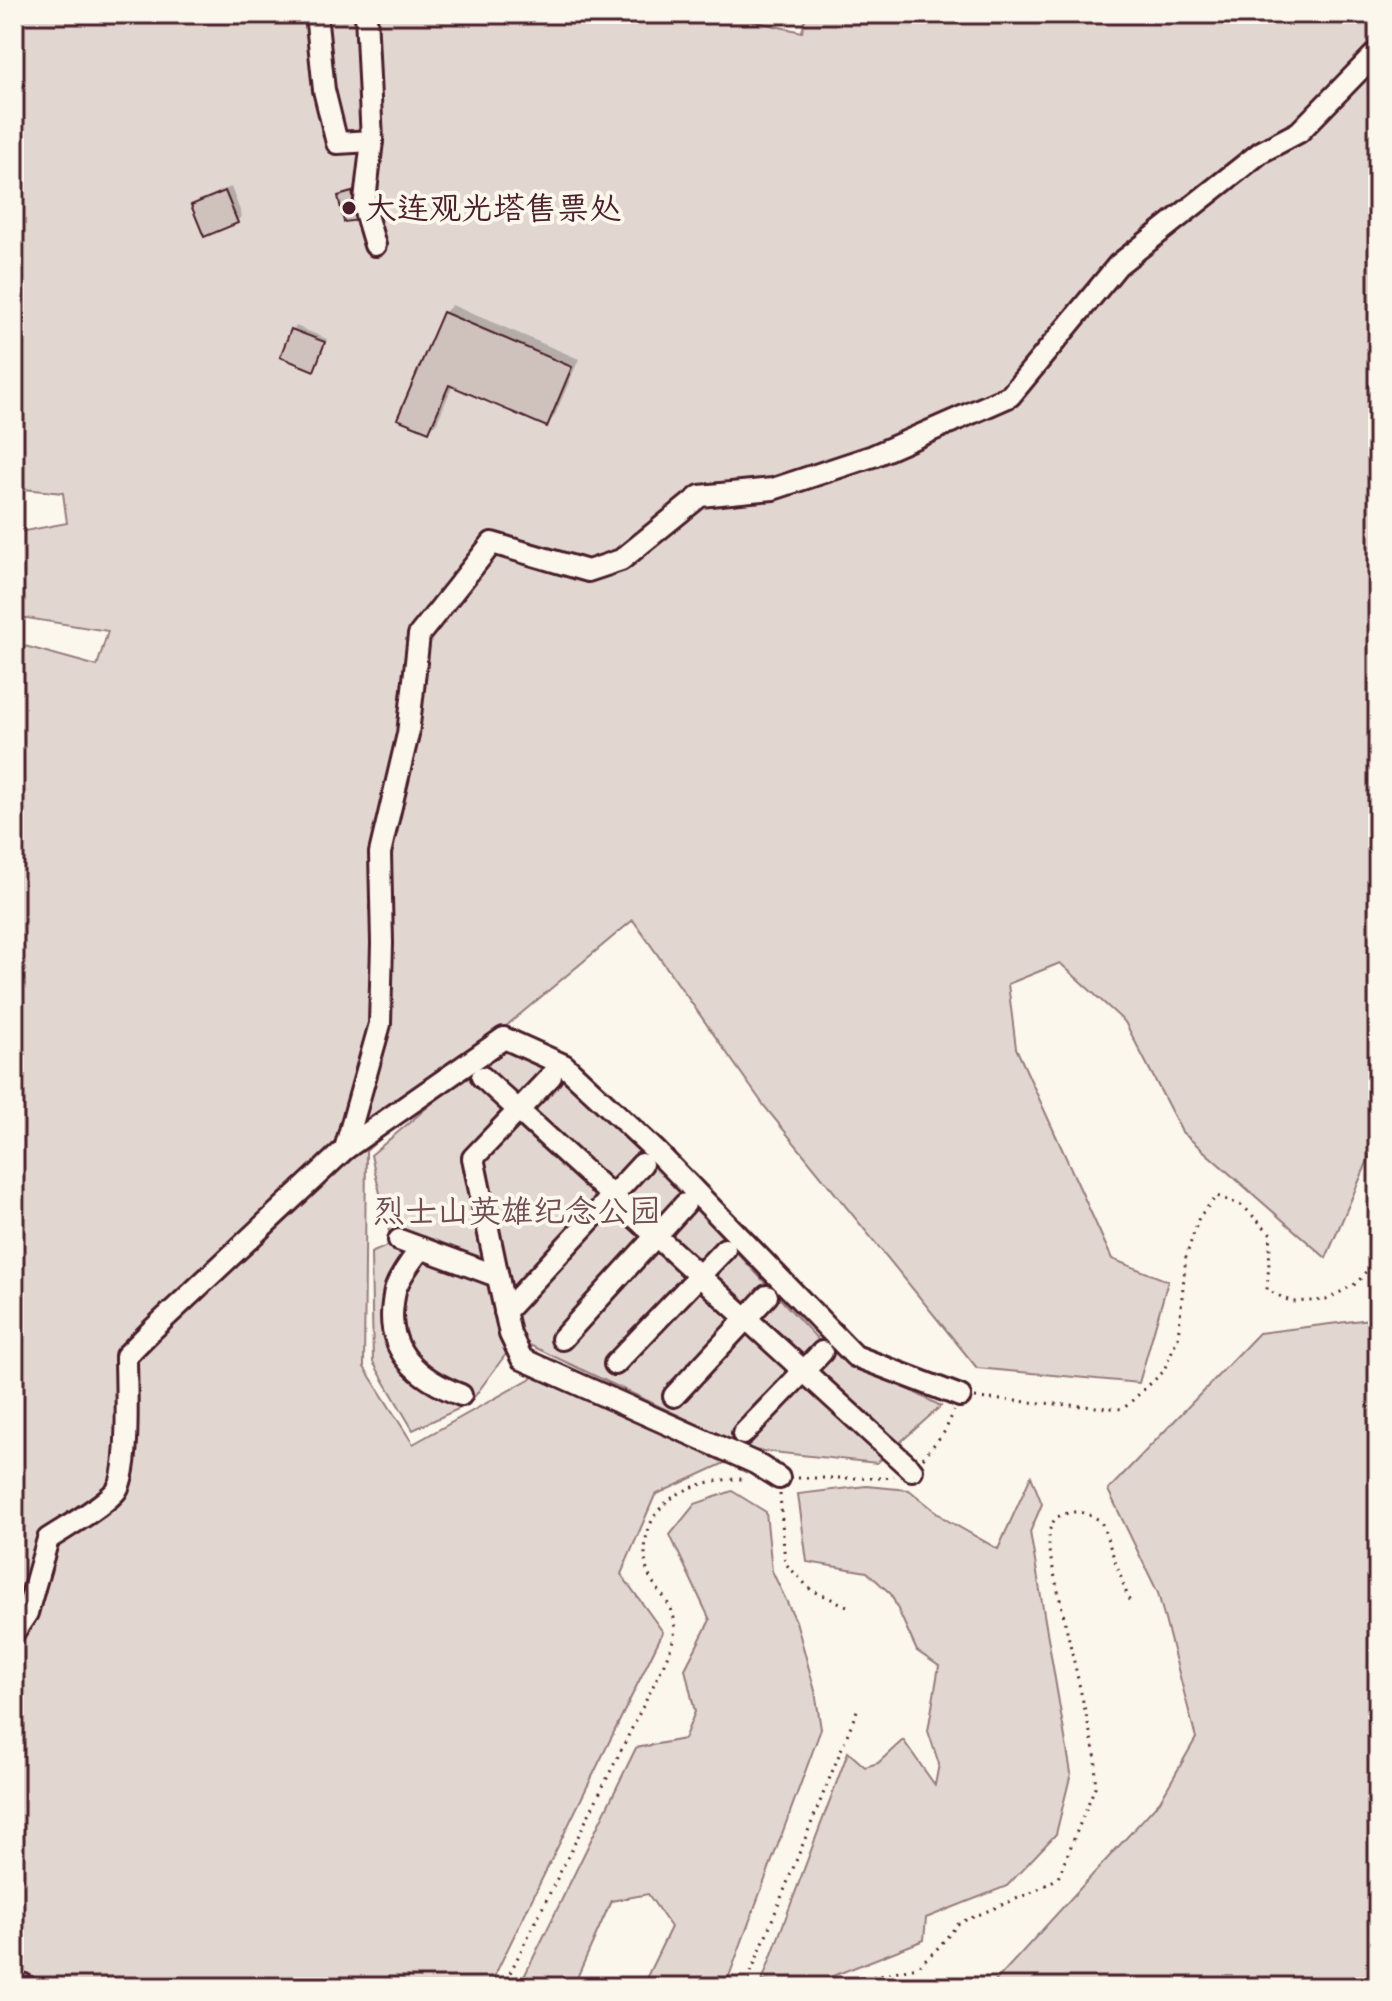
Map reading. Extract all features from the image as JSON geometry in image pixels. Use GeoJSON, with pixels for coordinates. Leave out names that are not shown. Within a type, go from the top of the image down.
{"type":"FeatureCollection","features":[{"type":"Feature","properties":{"kind":"street"},"geometry":{"type":"LineString","coordinates":[[316,14],[324,90],[337,143],[372,141]]}},
{"type":"Feature","properties":{"kind":"street"},"geometry":{"type":"LineString","coordinates":[[366,14],[372,141],[364,208],[375,245]]}},
{"type":"Feature","properties":{"kind":"street"},"geometry":{"type":"LineString","coordinates":[[345,1149],[380,1024],[380,853],[408,734],[419,635],[492,543],[588,571],[621,560],[700,496],[773,489],[873,456],[1010,396],[1118,265],[1261,152],[1299,132],[1378,51]]}},
{"type":"Feature","properties":{"kind":"street"},"geometry":{"type":"LineString","coordinates":[[14,1632],[27,1613],[48,1539],[118,1490],[126,1460],[126,1356],[345,1149],[504,1038],[564,1065],[656,1151],[855,1356],[960,1396]]}},
{"type":"Feature","properties":{"kind":"street"},"geometry":{"type":"LineString","coordinates":[[551,1076],[473,1158],[510,1334],[522,1359],[755,1463],[779,1478]]}},
{"type":"Feature","properties":{"kind":"street"},"geometry":{"type":"LineString","coordinates":[[482,1077],[912,1470]]}},
{"type":"Feature","properties":{"kind":"street"},"geometry":{"type":"LineString","coordinates":[[505,1312],[642,1164]]}},
{"type":"Feature","properties":{"kind":"street"},"geometry":{"type":"LineString","coordinates":[[562,1339],[685,1204]]}},
{"type":"Feature","properties":{"kind":"street"},"geometry":{"type":"LineString","coordinates":[[399,1240],[497,1276]]}},
{"type":"Feature","properties":{"kind":"street"},"geometry":{"type":"LineString","coordinates":[[421,1248],[395,1288],[391,1316],[394,1339],[423,1375],[440,1387],[461,1395]]}},
{"type":"Feature","properties":{"kind":"street"},"geometry":{"type":"LineString","coordinates":[[615,1364],[725,1249]]}},
{"type":"Feature","properties":{"kind":"street"},"geometry":{"type":"LineString","coordinates":[[674,1396],[767,1296]]}},
{"type":"Feature","properties":{"kind":"street"},"geometry":{"type":"LineString","coordinates":[[743,1434],[822,1352]]}},
{"type":"Feature","properties":{"kind":"path"},"geometry":{"type":"LineString","coordinates":[[503,1987],[674,1640],[674,1618],[647,1572],[644,1553],[648,1529],[660,1507],[683,1490],[723,1479],[885,1478],[912,1470],[945,1431],[960,1396],[1123,1409],[1163,1372],[1178,1337],[1186,1257],[1199,1217],[1217,1196],[1243,1206],[1271,1234],[1267,1290],[1292,1302],[1326,1300],[1357,1283],[1378,1256]]}},
{"type":"Feature","properties":{"kind":"path"},"geometry":{"type":"LineString","coordinates":[[779,1478],[785,1563],[811,1590],[847,1606]]}},
{"type":"Feature","properties":{"kind":"path"},"geometry":{"type":"LineString","coordinates":[[826,1987],[917,1967],[959,1923],[1058,1878],[1095,1787],[1096,1759],[1049,1551],[1049,1531],[1055,1518],[1071,1511],[1086,1512],[1101,1521],[1130,1603]]}},
{"type":"Feature","properties":{"kind":"path"},"geometry":{"type":"LineString","coordinates":[[745,1987],[858,1708]]}},
{"type":"Feature","properties":{"kind":"green space"},"geometry":{"type":"Polygon","coordinates":[[[14,14],[721,14],[802,32],[806,14],[1378,14],[1378,1137],[1326,1258],[1182,1132],[1125,1022],[1060,963],[1008,984],[1016,1048],[1112,1259],[1168,1281],[1139,1383],[977,1368],[765,1107],[633,920],[512,1021],[366,1151],[364,1367],[413,1444],[533,1377],[731,1460],[655,1495],[621,1574],[663,1632],[489,1987],[14,1987],[14,643],[97,666],[108,631],[14,616],[14,533],[67,523],[63,493],[14,488],[14,14]]]}},
{"type":"Feature","properties":{"kind":"green space","name":"烈士山英雄纪念公园"},"geometry":{"type":"Polygon","coordinates":[[[501,1045],[548,1065],[646,1155],[825,1347],[941,1406],[877,1463],[752,1450],[517,1339],[469,1404],[413,1430],[373,1362],[371,1253],[392,1244],[371,1155],[501,1045]]]}},
{"type":"Feature","properties":{"kind":"green space"},"geometry":{"type":"Polygon","coordinates":[[[1378,1318],[1378,1987],[990,1987],[1160,1801],[1196,1738],[1158,1593],[1108,1490],[1259,1333],[1378,1318]]]}},
{"type":"Feature","properties":{"kind":"green space"},"geometry":{"type":"Polygon","coordinates":[[[1031,1476],[1042,1504],[1030,1532],[1071,1773],[1056,1834],[1007,1886],[926,1918],[924,1940],[805,1987],[783,1987],[762,1981],[848,1752],[865,1767],[878,1763],[903,1740],[935,1785],[939,1764],[928,1731],[939,1666],[917,1651],[891,1594],[867,1572],[807,1562],[798,1494],[866,1486],[909,1490],[945,1519],[998,1549],[1031,1476]]]}},
{"type":"Feature","properties":{"kind":"green space"},"geometry":{"type":"Polygon","coordinates":[[[732,1491],[766,1512],[772,1571],[796,1621],[815,1691],[821,1729],[725,1987],[642,1987],[671,1927],[648,1894],[611,1901],[573,1987],[519,1987],[636,1748],[684,1739],[695,1712],[685,1669],[710,1620],[670,1535],[695,1504],[732,1491]]]}},
{"type":"Feature","properties":{"kind":"building"},"geometry":{"type":"Polygon","coordinates":[[[225,191],[238,223],[204,237],[191,205],[225,191]]]}},
{"type":"Feature","properties":{"kind":"building","name":"大连观光塔售票处"},"geometry":{"type":"Polygon","coordinates":[[[352,192],[360,220],[344,222],[338,196],[352,192]]]}},
{"type":"Feature","properties":{"kind":"building"},"geometry":{"type":"Polygon","coordinates":[[[443,312],[572,367],[547,427],[449,385],[429,432],[397,419],[443,312]]]}},
{"type":"Feature","properties":{"kind":"building"},"geometry":{"type":"Polygon","coordinates":[[[291,329],[325,342],[314,371],[280,357],[291,329]]]}},
{"type":"Feature","properties":{"kind":"place","name":"大连观光塔售票处"},"geometry":{"type":"Point","coordinates":[349,208]}}]}
